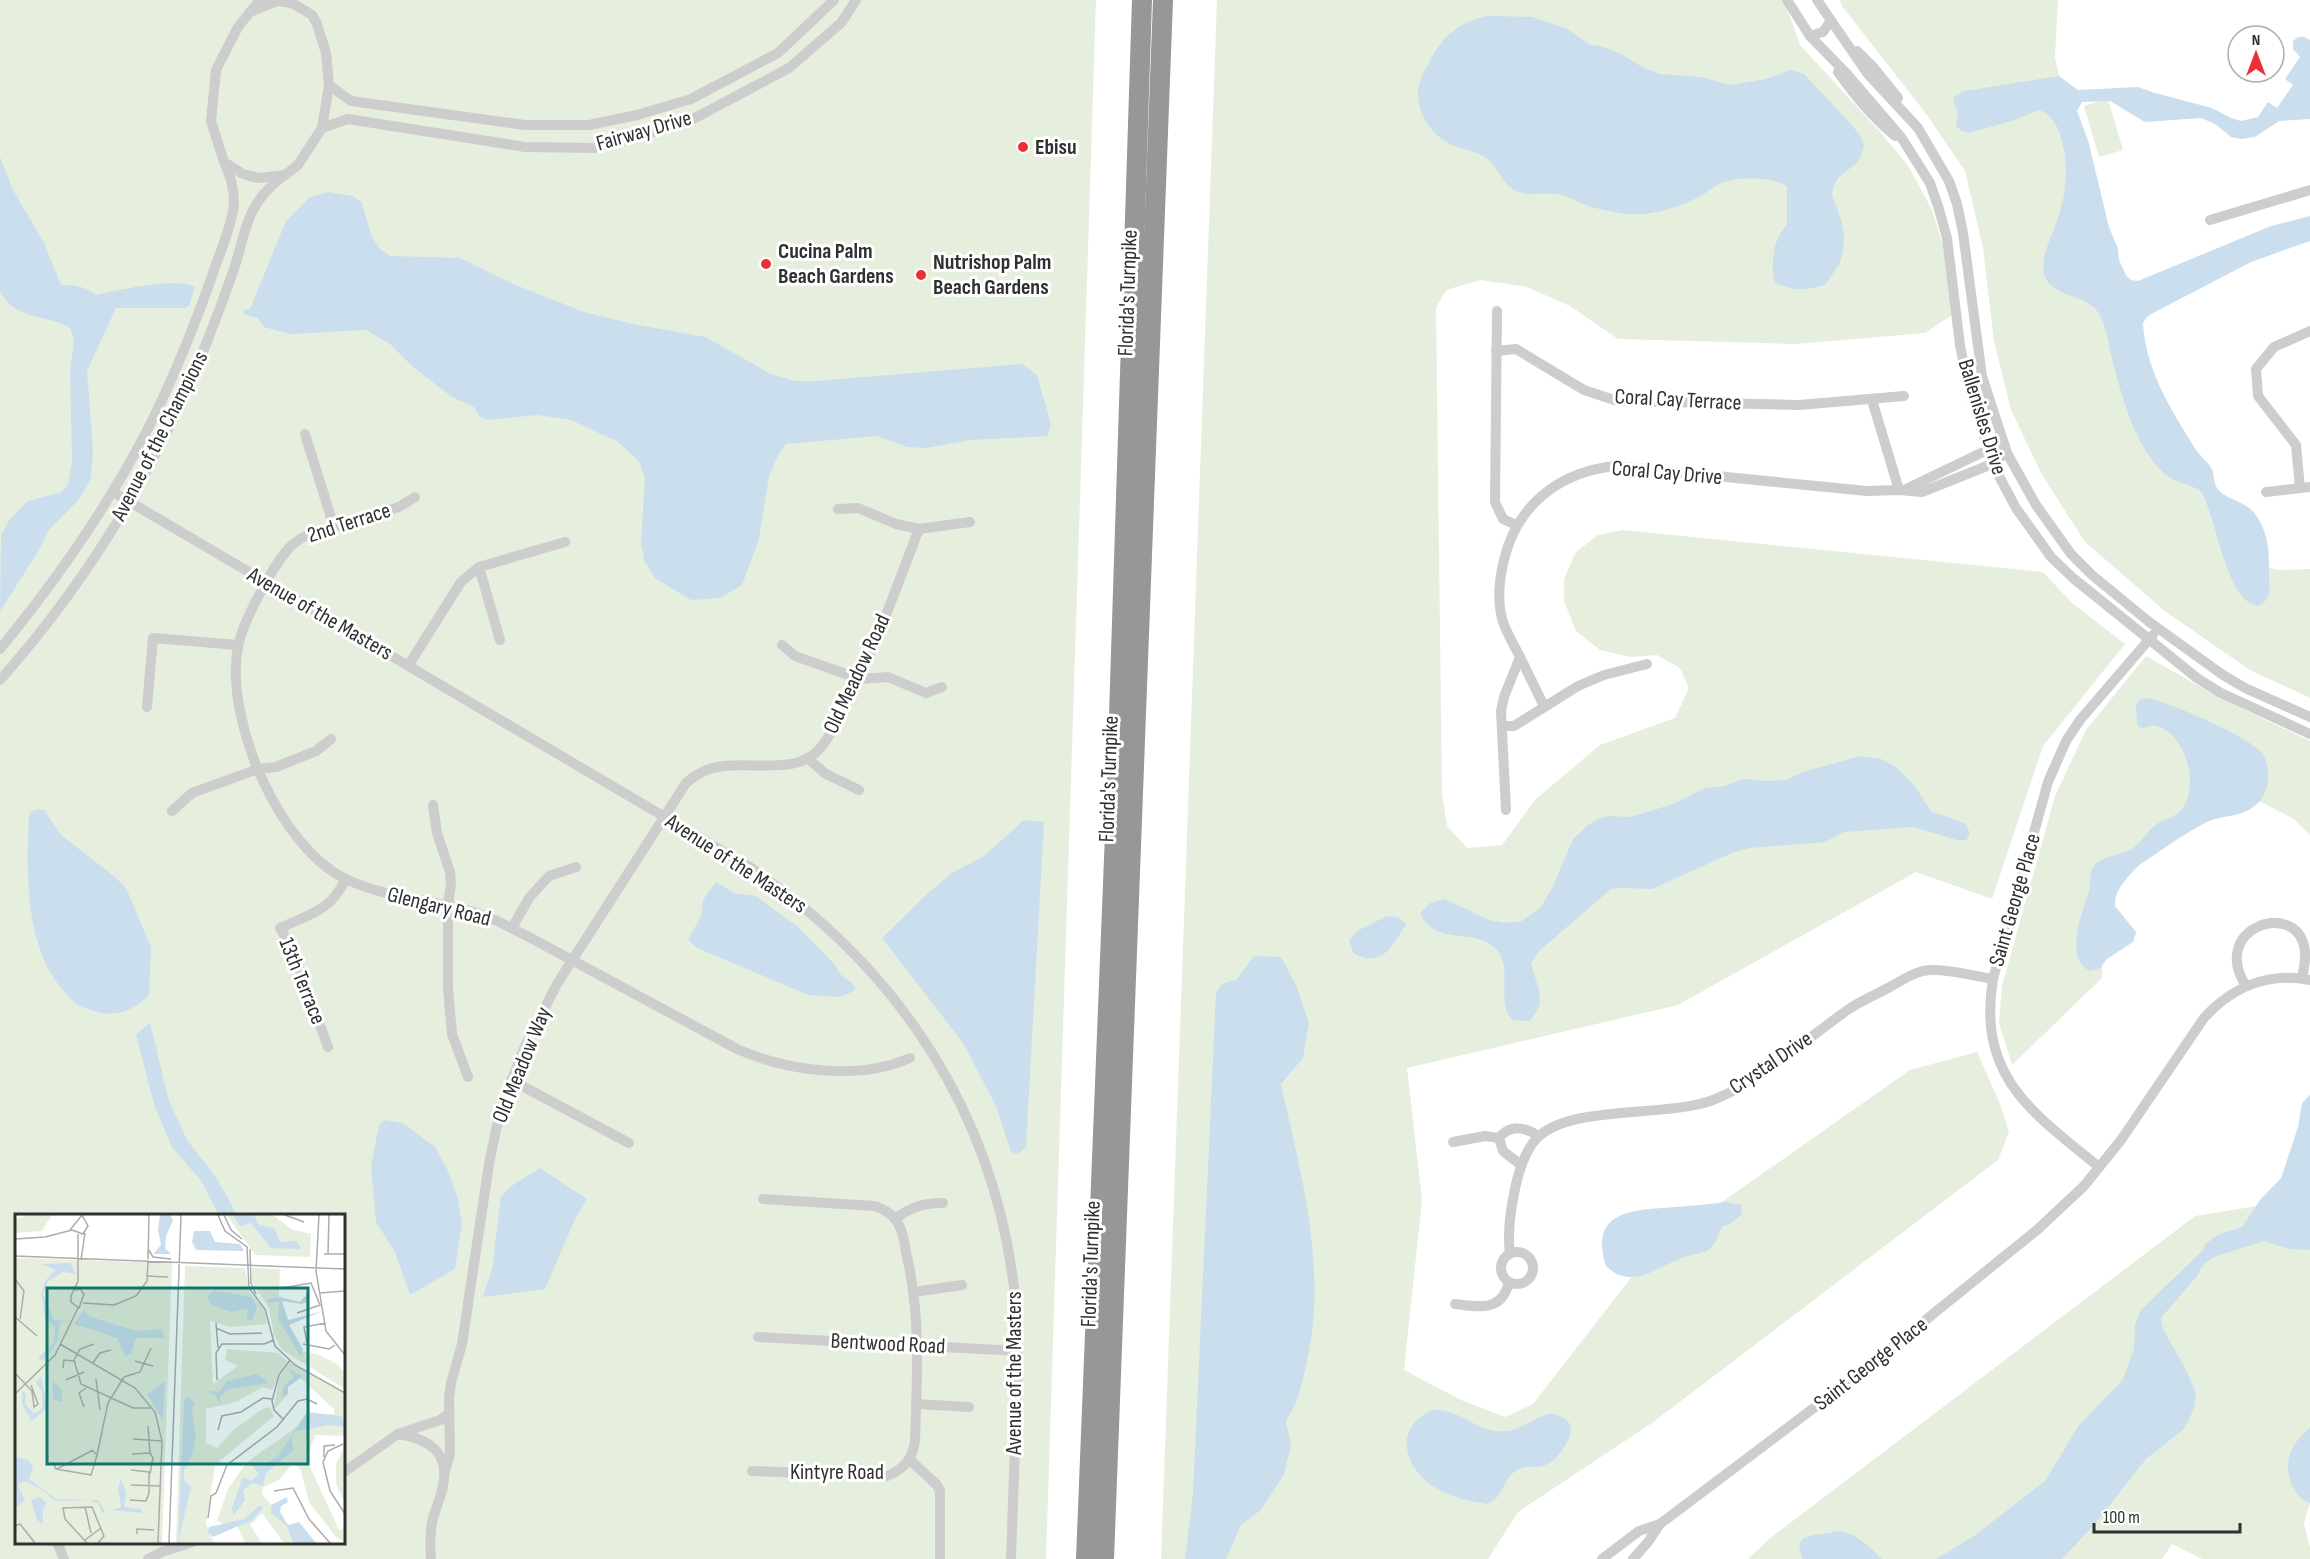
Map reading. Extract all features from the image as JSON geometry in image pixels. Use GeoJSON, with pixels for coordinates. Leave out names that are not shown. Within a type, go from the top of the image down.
{"type":"FeatureCollection","features":[{"type":"Feature","properties":{"kind":"highway","name":"Florida's Turnpike"},"geometry":{"type":"LineString","coordinates":[[1086,1559],[1116,797],[1142,0]]}},
{"type":"Feature","properties":{"kind":"highway","name":"Florida's Turnpike"},"geometry":{"type":"LineString","coordinates":[[1104,1559],[1163,0]]}},
{"type":"Feature","properties":{"kind":"street"},"geometry":{"type":"LineString","coordinates":[[260,0],[238,27],[216,70],[211,121],[224,162],[243,174],[258,178],[285,175],[298,165],[322,128],[329,86],[326,53],[317,24],[304,0]]}},
{"type":"Feature","properties":{"kind":"street","name":"Fairway Drive"},"geometry":{"type":"LineString","coordinates":[[329,86],[351,101],[525,125],[589,125],[637,115],[691,99],[778,53],[834,0]]}},
{"type":"Feature","properties":{"kind":"street","name":"Fairway Drive"},"geometry":{"type":"LineString","coordinates":[[322,128],[348,119],[525,147],[595,148],[642,136],[695,118],[789,68],[841,23],[856,0]]}},
{"type":"Feature","properties":{"kind":"street","name":"Ballenisles Drive"},"geometry":{"type":"LineString","coordinates":[[1787,0],[1810,36],[1873,102],[1901,136],[1930,183],[1940,209],[1947,238],[1960,345],[1968,385],[1992,463],[2016,508],[2051,557],[2073,578],[2197,678],[2221,693],[2310,734]]}},
{"type":"Feature","properties":{"kind":"street","name":"Ballenisles Drive"},"geometry":{"type":"LineString","coordinates":[[1817,0],[1867,73],[1918,128],[1949,181],[1957,204],[1982,376],[2006,450],[2036,505],[2071,554],[2092,575],[2159,629],[2245,688],[2310,717]]}},
{"type":"Feature","properties":{"kind":"street"},"geometry":{"type":"LineString","coordinates":[[250,12],[277,1],[292,3],[312,15]]}},
{"type":"Feature","properties":{"kind":"street"},"geometry":{"type":"LineString","coordinates":[[1810,36],[1823,32],[1830,21]]}},
{"type":"Feature","properties":{"kind":"street"},"geometry":{"type":"LineString","coordinates":[[1840,34],[1873,67],[1918,128]]}},
{"type":"Feature","properties":{"kind":"street"},"geometry":{"type":"LineString","coordinates":[[1824,49],[1849,88],[1882,125],[1906,146]]}},
{"type":"Feature","properties":{"kind":"street"},"geometry":{"type":"LineString","coordinates":[[1873,102],[1883,91]]}},
{"type":"Feature","properties":{"kind":"street","name":"Avenue of the Champions"},"geometry":{"type":"LineString","coordinates":[[0,650],[57,576],[113,492],[163,396],[185,348],[221,250],[233,210],[232,180],[224,162]]}},
{"type":"Feature","properties":{"kind":"street","name":"Avenue of the Champions"},"geometry":{"type":"LineString","coordinates":[[0,680],[72,589],[129,501],[178,409],[200,361],[226,293],[251,213],[266,189],[285,175]]}},
{"type":"Feature","properties":{"kind":"street"},"geometry":{"type":"LineString","coordinates":[[2210,220],[2310,190]]}},
{"type":"Feature","properties":{"kind":"street"},"geometry":{"type":"LineString","coordinates":[[1497,311],[1495,502],[1503,519],[1516,525]]}},
{"type":"Feature","properties":{"kind":"street"},"geometry":{"type":"LineString","coordinates":[[2266,492],[2305,487],[2296,445],[2258,396],[2256,369],[2274,347],[2310,331]]}},
{"type":"Feature","properties":{"kind":"street","name":"Coral Cay Terrace"},"geometry":{"type":"LineString","coordinates":[[1496,351],[1516,349],[1584,390],[1617,400],[1799,405],[1904,396]]}},
{"type":"Feature","properties":{"kind":"street"},"geometry":{"type":"LineString","coordinates":[[1872,400],[1902,490]]}},
{"type":"Feature","properties":{"kind":"street"},"geometry":{"type":"LineString","coordinates":[[305,434],[334,527]]}},
{"type":"Feature","properties":{"kind":"street","name":"Coral Cay Drive"},"geometry":{"type":"LineString","coordinates":[[1902,490],[1988,451],[2006,450]]}},
{"type":"Feature","properties":{"kind":"street","name":"Coral Cay Drive"},"geometry":{"type":"LineString","coordinates":[[1544,706],[1502,620],[1499,590],[1507,549],[1516,525],[1531,506],[1550,489],[1588,471],[1615,466],[1867,491],[1922,492],[1992,463],[2006,450]]}},
{"type":"Feature","properties":{"kind":"street","name":"Avenue of the Masters"},"geometry":{"type":"LineString","coordinates":[[113,492],[748,866],[817,917],[844,941],[881,981],[929,1046],[950,1082],[973,1131],[997,1200],[1012,1271],[1018,1351],[1011,1559]]}},
{"type":"Feature","properties":{"kind":"street","name":"2nd Terrace"},"geometry":{"type":"LineString","coordinates":[[267,583],[291,546],[308,534],[399,507],[415,497]]}},
{"type":"Feature","properties":{"kind":"street"},"geometry":{"type":"LineString","coordinates":[[838,509],[858,508],[896,524],[919,529],[970,522]]}},
{"type":"Feature","properties":{"kind":"street","name":"Old Meadow Road"},"geometry":{"type":"LineString","coordinates":[[663,816],[686,783],[711,768],[723,765],[787,764],[807,758],[818,750],[827,739],[860,679],[919,529]]}},
{"type":"Feature","properties":{"kind":"street"},"geometry":{"type":"LineString","coordinates":[[408,666],[460,582],[479,567],[565,542]]}},
{"type":"Feature","properties":{"kind":"street"},"geometry":{"type":"LineString","coordinates":[[479,567],[500,639]]}},
{"type":"Feature","properties":{"kind":"street","name":"Glengary Road"},"geometry":{"type":"LineString","coordinates":[[267,583],[246,621],[238,645],[235,668],[238,708],[244,733],[258,769],[285,820],[300,842],[325,866],[346,879],[380,892],[448,904],[473,911],[512,928],[737,1049],[780,1064],[802,1068],[864,1070],[880,1068],[910,1058]]}},
{"type":"Feature","properties":{"kind":"street","name":"Saint George Place"},"geometry":{"type":"LineString","coordinates":[[2099,1167],[2033,1112],[2009,1082],[2000,1064],[1991,1031],[1990,1004],[1993,979],[2055,764],[2080,720],[2159,629]]}},
{"type":"Feature","properties":{"kind":"street"},"geometry":{"type":"LineString","coordinates":[[147,707],[153,638],[238,645]]}},
{"type":"Feature","properties":{"kind":"street"},"geometry":{"type":"LineString","coordinates":[[782,645],[795,656],[860,679],[888,677],[926,693],[942,687]]}},
{"type":"Feature","properties":{"kind":"street"},"geometry":{"type":"LineString","coordinates":[[1506,810],[1502,726],[1504,697],[1520,657]]}},
{"type":"Feature","properties":{"kind":"street"},"geometry":{"type":"LineString","coordinates":[[1502,726],[1514,726],[1578,686],[1604,675],[1647,664]]}},
{"type":"Feature","properties":{"kind":"street"},"geometry":{"type":"LineString","coordinates":[[172,811],[192,793],[258,769],[276,767],[316,751],[331,740]]}},
{"type":"Feature","properties":{"kind":"street"},"geometry":{"type":"LineString","coordinates":[[807,758],[826,774],[859,790]]}},
{"type":"Feature","properties":{"kind":"street"},"geometry":{"type":"LineString","coordinates":[[433,805],[437,832],[450,872],[451,884],[448,904],[448,1007],[452,1034],[468,1077]]}},
{"type":"Feature","properties":{"kind":"street","name":"Old Meadow Way"},"geometry":{"type":"LineString","coordinates":[[431,1559],[432,1523],[450,1454],[451,1383],[462,1344],[489,1164],[511,1080],[540,1014],[663,816]]}},
{"type":"Feature","properties":{"kind":"street"},"geometry":{"type":"LineString","coordinates":[[512,928],[529,898],[549,876],[576,867]]}},
{"type":"Feature","properties":{"kind":"street","name":"13th Terrace"},"geometry":{"type":"LineString","coordinates":[[328,1047],[292,949],[280,928],[330,904],[338,895],[346,879]]}},
{"type":"Feature","properties":{"kind":"street","name":"Saint George Place"},"geometry":{"type":"LineString","coordinates":[[1602,1559],[1639,1531],[1660,1524],[1789,1428],[1910,1334],[2037,1230],[2084,1186],[2121,1140],[2204,1018],[2226,997],[2246,986],[2275,978],[2306,979],[2305,952],[2301,938],[2285,925],[2265,923],[2247,932],[2237,950],[2237,965],[2246,986]]}},
{"type":"Feature","properties":{"kind":"street","name":"Crystal Drive"},"geometry":{"type":"LineString","coordinates":[[1538,1137],[1551,1128],[1576,1119],[1681,1108],[1713,1099],[1759,1075],[1850,1008],[1911,975],[1931,970],[1993,979]]}},
{"type":"Feature","properties":{"kind":"street"},"geometry":{"type":"LineString","coordinates":[[511,1080],[629,1143]]}},
{"type":"Feature","properties":{"kind":"street"},"geometry":{"type":"LineString","coordinates":[[1499,1138],[1503,1133],[1516,1128],[1529,1130],[1538,1137],[1521,1165],[1517,1179],[1508,1243],[1510,1254]]}},
{"type":"Feature","properties":{"kind":"street"},"geometry":{"type":"LineString","coordinates":[[1453,1142],[1485,1136],[1499,1138]]}},
{"type":"Feature","properties":{"kind":"street"},"geometry":{"type":"LineString","coordinates":[[1499,1138],[1503,1151],[1521,1165]]}},
{"type":"Feature","properties":{"kind":"street"},"geometry":{"type":"LineString","coordinates":[[763,1199],[874,1206],[887,1212],[894,1219],[908,1209],[925,1203],[943,1203]]}},
{"type":"Feature","properties":{"kind":"street","name":"Kintyre Road"},"geometry":{"type":"LineString","coordinates":[[752,1471],[880,1477],[893,1473],[909,1459],[915,1441],[918,1346],[914,1292],[902,1232],[894,1219]]}},
{"type":"Feature","properties":{"kind":"street"},"geometry":{"type":"LineString","coordinates":[[1510,1254],[1525,1255],[1532,1263],[1533,1269],[1529,1279],[1514,1284],[1509,1282],[1503,1275],[1503,1261],[1510,1254]]}},
{"type":"Feature","properties":{"kind":"street"},"geometry":{"type":"LineString","coordinates":[[1455,1304],[1481,1307],[1494,1304],[1505,1295],[1509,1282]]}},
{"type":"Feature","properties":{"kind":"street"},"geometry":{"type":"LineString","coordinates":[[914,1292],[962,1285]]}},
{"type":"Feature","properties":{"kind":"street","name":"Bentwood Road"},"geometry":{"type":"LineString","coordinates":[[758,1337],[1018,1351]]}},
{"type":"Feature","properties":{"kind":"street"},"geometry":{"type":"LineString","coordinates":[[916,1404],[969,1407]]}},
{"type":"Feature","properties":{"kind":"street"},"geometry":{"type":"LineString","coordinates":[[345,1471],[398,1434],[440,1420],[449,1414]]}},
{"type":"Feature","properties":{"kind":"street"},"geometry":{"type":"LineString","coordinates":[[398,1434],[422,1439],[434,1447],[442,1462],[444,1474]]}},
{"type":"Feature","properties":{"kind":"street"},"geometry":{"type":"LineString","coordinates":[[909,1459],[937,1485],[940,1491],[940,1556]]}},
{"type":"Feature","properties":{"kind":"street","name":"Saint George Place"},"geometry":{"type":"LineString","coordinates":[[1634,1559],[1660,1524]]}},
{"type":"Feature","properties":{"kind":"street"},"geometry":{"type":"LineString","coordinates":[[58,1544],[64,1559]]}},
{"type":"Feature","properties":{"kind":"street"},"geometry":{"type":"LineString","coordinates":[[148,1559],[187,1544]]}},
{"type":"Feature","properties":{"kind":"green space"},"geometry":{"type":"Polygon","coordinates":[[[0,0],[1096,0],[1046,1559],[0,1559],[0,0]]]}},
{"type":"Feature","properties":{"kind":"green space"},"geometry":{"type":"Polygon","coordinates":[[[1217,0],[1784,0],[1800,45],[1909,167],[1932,210],[1943,245],[1952,315],[1925,333],[1794,344],[1618,339],[1570,306],[1527,287],[1480,280],[1446,290],[1436,308],[1442,793],[1447,826],[1467,848],[1502,845],[1536,799],[1600,745],[1675,718],[1689,688],[1680,668],[1657,655],[1630,657],[1600,650],[1576,631],[1564,601],[1564,579],[1576,552],[1598,535],[1623,530],[2043,572],[2072,603],[2125,644],[2043,746],[1992,899],[1916,872],[1678,1005],[1407,1068],[1422,1200],[1404,1370],[1461,1400],[1505,1417],[1533,1404],[1651,1252],[1910,1070],[1977,1052],[2000,1104],[2009,1132],[1998,1160],[1652,1423],[1518,1512],[1488,1559],[1161,1559],[1217,0]]]}},
{"type":"Feature","properties":{"kind":"green space"},"geometry":{"type":"Polygon","coordinates":[[[1840,0],[2058,0],[2055,58],[2101,261],[2185,460],[2261,566],[2279,570],[2310,569],[2310,698],[2250,670],[2166,612],[2085,542],[2041,473],[2011,410],[1994,341],[1983,248],[1965,171],[1927,115],[1842,6],[1840,0]]]}},
{"type":"Feature","properties":{"kind":"green space"},"geometry":{"type":"Polygon","coordinates":[[[2108,99],[2123,150],[2099,157],[2084,106],[2108,99]]]}},
{"type":"Feature","properties":{"kind":"green space"},"geometry":{"type":"Polygon","coordinates":[[[2146,656],[2220,698],[2310,741],[2310,835],[2294,819],[2232,787],[2118,870],[2102,922],[2102,978],[2012,1065],[1999,1023],[2002,986],[2055,796],[2086,730],[2146,656]]]}},
{"type":"Feature","properties":{"kind":"green space"},"geometry":{"type":"Polygon","coordinates":[[[2310,1140],[2310,1503],[2304,1523],[2310,1548],[2310,1559],[2202,1559],[2172,1544],[2162,1559],[1748,1559],[1769,1539],[2195,1216],[2270,1204],[2310,1140]]]}},
{"type":"Feature","properties":{"kind":"water"},"geometry":{"type":"Polygon","coordinates":[[[1488,16],[1532,17],[1568,29],[1590,45],[1600,46],[1621,54],[1644,68],[1660,74],[1701,77],[1730,85],[1766,79],[1791,70],[1804,74],[1852,125],[1861,137],[1864,147],[1858,162],[1839,177],[1834,185],[1832,195],[1841,219],[1844,234],[1843,249],[1840,263],[1825,285],[1800,289],[1775,282],[1774,252],[1782,230],[1787,225],[1787,186],[1780,183],[1756,178],[1732,180],[1721,183],[1697,198],[1672,208],[1645,214],[1627,214],[1587,206],[1560,195],[1526,194],[1516,191],[1507,184],[1486,158],[1452,145],[1436,134],[1424,119],[1418,100],[1421,78],[1440,44],[1453,31],[1478,18],[1488,16]]]}},
{"type":"Feature","properties":{"kind":"water"},"geometry":{"type":"Polygon","coordinates":[[[2298,37],[2310,40],[2310,119],[2279,121],[2255,137],[2241,139],[2231,137],[2215,124],[2201,118],[2145,122],[2110,101],[2082,102],[2077,111],[2088,140],[2119,260],[2131,280],[2138,281],[2271,226],[2310,216],[2310,241],[2251,262],[2155,312],[2143,323],[2148,356],[2160,387],[2195,448],[2212,469],[2217,488],[2221,493],[2249,508],[2263,527],[2268,549],[2270,590],[2264,602],[2258,606],[2247,601],[2230,574],[2201,491],[2165,474],[2154,463],[2137,435],[2124,402],[2105,327],[2098,312],[2085,302],[2053,287],[2044,274],[2045,254],[2060,211],[2065,181],[2064,151],[2057,126],[2048,115],[2039,110],[2015,120],[1969,133],[1956,126],[1958,112],[1953,102],[1954,97],[1964,91],[2059,76],[2078,90],[2138,87],[2212,108],[2241,121],[2258,117],[2268,102],[2277,108],[2293,85],[2286,78],[2300,57],[2293,49],[2293,41],[2298,37]]]}},
{"type":"Feature","properties":{"kind":"water"},"geometry":{"type":"Polygon","coordinates":[[[0,157],[13,190],[44,243],[61,285],[80,287],[96,295],[161,284],[186,284],[195,287],[189,306],[184,308],[116,308],[87,371],[93,449],[91,478],[80,498],[49,530],[36,555],[0,611],[1,535],[10,519],[28,501],[61,492],[68,485],[72,463],[70,371],[74,339],[70,328],[61,323],[24,313],[7,302],[0,292],[0,157]]]}},
{"type":"Feature","properties":{"kind":"water"},"geometry":{"type":"Polygon","coordinates":[[[329,192],[353,196],[362,203],[371,235],[379,248],[390,256],[460,258],[513,284],[584,312],[633,324],[705,337],[771,374],[796,381],[1022,364],[1037,375],[1051,424],[1048,436],[971,440],[926,448],[907,447],[877,436],[786,444],[778,455],[769,476],[759,539],[742,585],[720,598],[691,600],[655,578],[644,560],[641,543],[645,478],[639,461],[618,442],[571,420],[537,415],[488,420],[480,417],[474,407],[452,397],[412,366],[390,344],[366,330],[290,334],[264,327],[258,318],[243,314],[244,310],[250,309],[286,221],[310,197],[329,192]]]}},
{"type":"Feature","properties":{"kind":"water"},"geometry":{"type":"Polygon","coordinates":[[[2146,698],[2207,720],[2252,745],[2265,757],[2268,771],[2267,785],[2262,798],[2252,808],[2207,822],[2138,866],[2122,884],[2115,900],[2115,906],[2136,932],[2133,942],[2107,959],[2100,968],[2090,971],[2082,965],[2076,945],[2093,868],[2102,860],[2135,847],[2154,826],[2180,811],[2189,793],[2187,762],[2172,735],[2156,726],[2143,729],[2137,725],[2136,705],[2140,700],[2146,698]]]}},
{"type":"Feature","properties":{"kind":"water"},"geometry":{"type":"Polygon","coordinates":[[[1860,756],[1881,759],[1896,767],[1914,785],[1931,811],[1966,824],[1969,836],[1966,840],[1957,840],[1913,827],[1844,832],[1825,842],[1750,848],[1734,852],[1652,889],[1611,889],[1539,951],[1531,963],[1540,1001],[1535,1014],[1529,1021],[1512,1020],[1507,1012],[1504,994],[1504,965],[1496,949],[1487,942],[1445,934],[1436,930],[1427,924],[1420,913],[1430,903],[1445,899],[1489,920],[1505,923],[1522,921],[1541,907],[1553,886],[1573,839],[1598,819],[1610,816],[1629,817],[1644,813],[1673,804],[1705,788],[1724,786],[1744,779],[1786,780],[1803,772],[1860,756]]]}},
{"type":"Feature","properties":{"kind":"water"},"geometry":{"type":"Polygon","coordinates":[[[37,809],[44,810],[61,835],[126,888],[151,947],[149,995],[131,1008],[110,1014],[78,1005],[52,975],[42,955],[31,909],[28,862],[29,817],[31,812],[37,809]]]}},
{"type":"Feature","properties":{"kind":"water"},"geometry":{"type":"Polygon","coordinates":[[[1024,820],[1044,822],[1026,1147],[1018,1154],[1011,1152],[996,1106],[963,1043],[882,938],[952,873],[984,856],[1024,820]]]}},
{"type":"Feature","properties":{"kind":"water"},"geometry":{"type":"Polygon","coordinates":[[[716,882],[734,893],[756,896],[798,927],[835,965],[841,975],[853,984],[856,990],[840,997],[808,995],[697,948],[688,940],[701,916],[703,900],[716,882]]]}},
{"type":"Feature","properties":{"kind":"water"},"geometry":{"type":"Polygon","coordinates":[[[1387,916],[1398,917],[1406,924],[1391,947],[1380,956],[1372,958],[1354,954],[1349,941],[1357,931],[1387,916]]]}},
{"type":"Feature","properties":{"kind":"water"},"geometry":{"type":"Polygon","coordinates":[[[1254,956],[1281,957],[1296,985],[1309,1023],[1303,1058],[1281,1084],[1310,1226],[1314,1298],[1312,1334],[1300,1390],[1286,1421],[1291,1446],[1284,1474],[1261,1510],[1241,1525],[1226,1559],[1185,1559],[1193,1493],[1216,993],[1222,984],[1237,979],[1254,956]]]}},
{"type":"Feature","properties":{"kind":"water"},"geometry":{"type":"Polygon","coordinates":[[[150,1023],[169,1101],[187,1140],[216,1177],[236,1214],[218,1214],[202,1182],[172,1147],[155,1107],[136,1035],[150,1023]]]}},
{"type":"Feature","properties":{"kind":"water"},"geometry":{"type":"Polygon","coordinates":[[[2310,1095],[2310,1250],[2289,1249],[2264,1241],[2214,1257],[2202,1266],[2198,1275],[2161,1318],[2163,1329],[2196,1393],[2194,1409],[2184,1429],[2146,1459],[2094,1525],[2062,1559],[1936,1559],[1974,1536],[2045,1481],[2079,1425],[2120,1383],[2134,1349],[2135,1325],[2141,1310],[2204,1249],[2205,1244],[2218,1235],[2242,1227],[2260,1200],[2281,1178],[2298,1127],[2302,1103],[2310,1095]]]}},
{"type":"Feature","properties":{"kind":"water"},"geometry":{"type":"Polygon","coordinates":[[[385,1120],[403,1123],[435,1147],[448,1171],[458,1199],[462,1224],[455,1269],[410,1295],[395,1252],[376,1222],[371,1166],[379,1125],[385,1120]]]}},
{"type":"Feature","properties":{"kind":"water"},"geometry":{"type":"Polygon","coordinates":[[[540,1168],[587,1199],[575,1219],[545,1289],[483,1297],[492,1269],[501,1197],[514,1184],[540,1168]]]}},
{"type":"Feature","properties":{"kind":"water"},"geometry":{"type":"Polygon","coordinates":[[[1726,1202],[1741,1205],[1742,1214],[1733,1222],[1722,1227],[1708,1250],[1635,1277],[1625,1277],[1606,1266],[1602,1247],[1604,1233],[1610,1223],[1619,1216],[1645,1209],[1726,1202]]]}},
{"type":"Feature","properties":{"kind":"water"},"geometry":{"type":"Polygon","coordinates":[[[1433,1410],[1451,1413],[1481,1427],[1497,1431],[1521,1427],[1553,1414],[1567,1421],[1571,1431],[1566,1445],[1555,1459],[1540,1467],[1523,1467],[1517,1470],[1508,1478],[1497,1497],[1487,1504],[1460,1498],[1434,1487],[1415,1468],[1407,1447],[1408,1436],[1412,1426],[1420,1417],[1433,1410]]]}},
{"type":"Feature","properties":{"kind":"water"},"geometry":{"type":"Polygon","coordinates":[[[2310,1427],[2310,1503],[2298,1495],[2294,1489],[2289,1475],[2288,1461],[2293,1446],[2310,1427]]]}},
{"type":"Feature","properties":{"kind":"water"},"geometry":{"type":"Polygon","coordinates":[[[1836,1531],[1855,1537],[1882,1559],[1803,1559],[1800,1543],[1804,1539],[1836,1531]]]}},
{"type":"Feature","properties":{"kind":"place","name":"Ebisu"},"geometry":{"type":"Point","coordinates":[1023,147]}},
{"type":"Feature","properties":{"kind":"place","name":"Cucina Palm Beach Gardens"},"geometry":{"type":"Point","coordinates":[766,264]}},
{"type":"Feature","properties":{"kind":"place","name":"Nutrishop Palm Beach Gardens"},"geometry":{"type":"Point","coordinates":[921,275]}}]}
